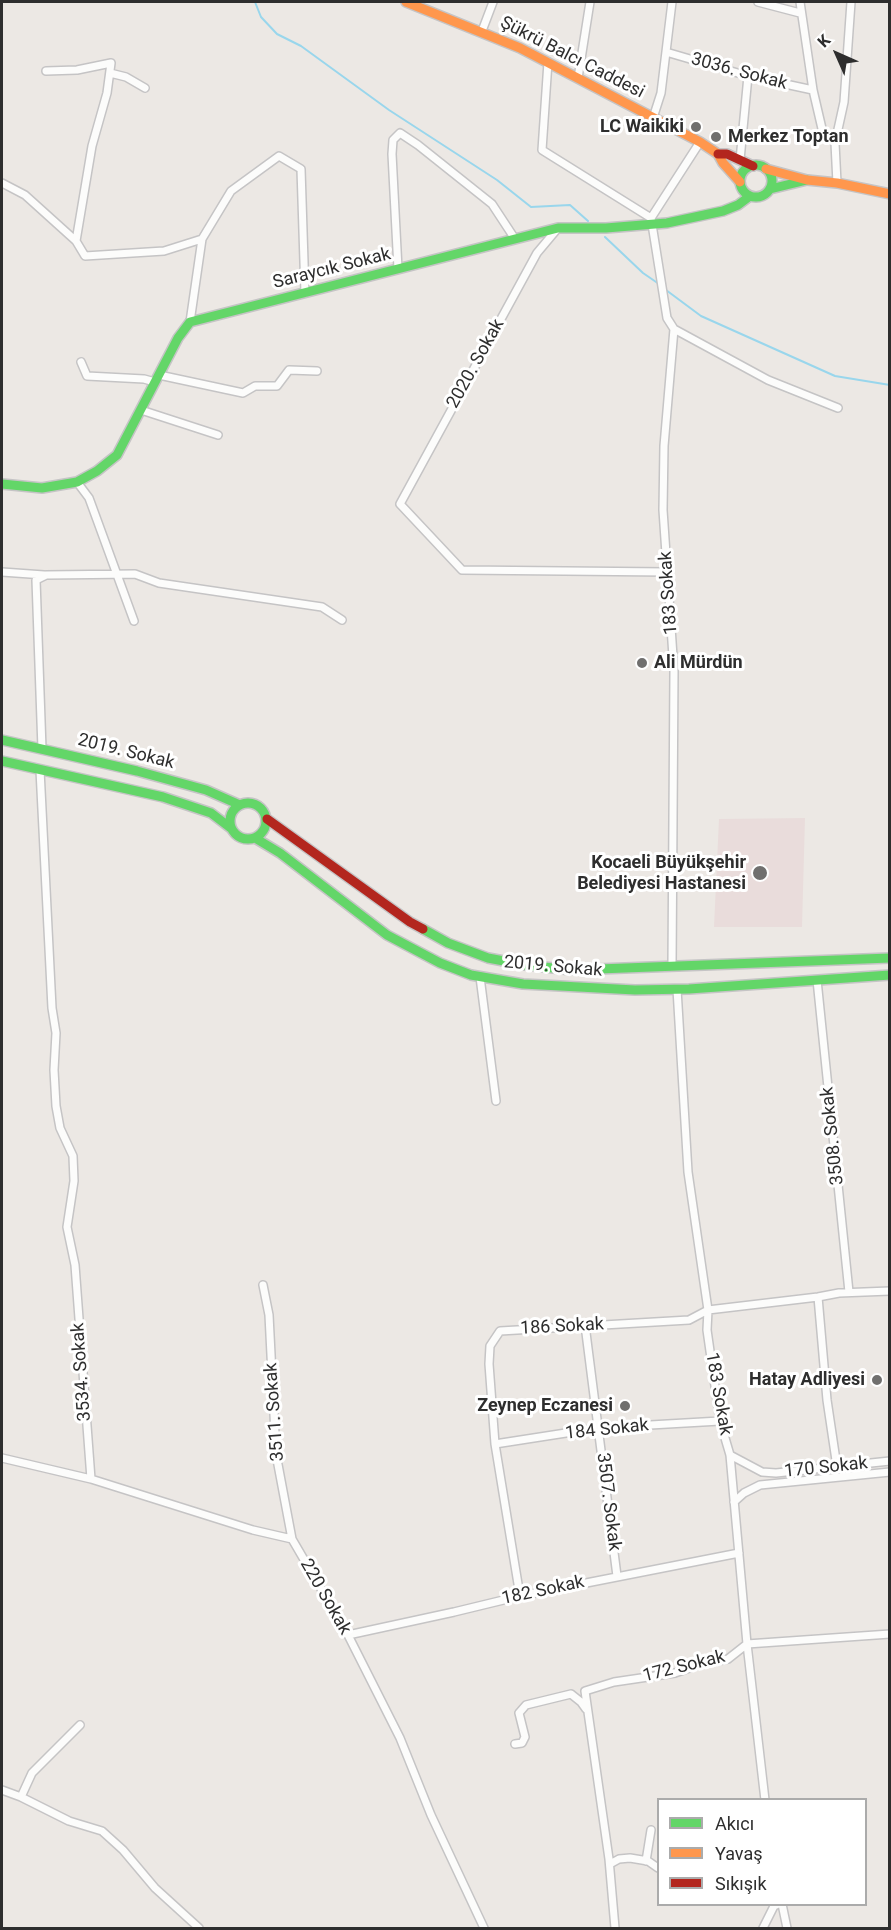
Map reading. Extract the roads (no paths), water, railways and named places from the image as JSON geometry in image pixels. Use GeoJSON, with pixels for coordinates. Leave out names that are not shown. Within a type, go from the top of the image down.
{"type":"FeatureCollection","features":[{"type":"Feature","properties":{"kind":"street","name":"Şükrü Balcı Caddesi"},"geometry":{"type":"LineString","coordinates":[[406,2],[482,31],[548,62],[700,141],[718,153],[727,154],[753,166]]}},
{"type":"Feature","properties":{"kind":"street"},"geometry":{"type":"LineString","coordinates":[[482,31],[493,2]]}},
{"type":"Feature","properties":{"kind":"street"},"geometry":{"type":"LineString","coordinates":[[578,78],[590,2]]}},
{"type":"Feature","properties":{"kind":"street"},"geometry":{"type":"LineString","coordinates":[[653,118],[660,93],[672,2]]}},
{"type":"Feature","properties":{"kind":"street"},"geometry":{"type":"LineString","coordinates":[[758,2],[800,13]]}},
{"type":"Feature","properties":{"kind":"street"},"geometry":{"type":"LineString","coordinates":[[800,2],[813,90],[823,133],[835,143]]}},
{"type":"Feature","properties":{"kind":"street"},"geometry":{"type":"LineString","coordinates":[[837,183],[835,143],[844,102],[851,2]]}},
{"type":"Feature","properties":{"kind":"street","name":"3036. Sokak"},"geometry":{"type":"LineString","coordinates":[[666,52],[748,76],[813,90]]}},
{"type":"Feature","properties":{"kind":"street"},"geometry":{"type":"LineString","coordinates":[[548,62],[542,150],[652,221],[700,141]]}},
{"type":"Feature","properties":{"kind":"street"},"geometry":{"type":"LineString","coordinates":[[46,71],[77,70],[111,63],[107,93],[92,146],[76,241]]}},
{"type":"Feature","properties":{"kind":"street"},"geometry":{"type":"LineString","coordinates":[[110,73],[126,76],[145,87]]}},
{"type":"Feature","properties":{"kind":"street"},"geometry":{"type":"LineString","coordinates":[[740,160],[748,76]]}},
{"type":"Feature","properties":{"kind":"street"},"geometry":{"type":"LineString","coordinates":[[398,269],[392,154],[393,140],[400,133],[492,204],[515,239]]}},
{"type":"Feature","properties":{"kind":"street","name":"Şükrü Balcı Caddesi"},"geometry":{"type":"LineString","coordinates":[[718,153],[723,163],[740,182]]}},
{"type":"Feature","properties":{"kind":"street"},"geometry":{"type":"LineString","coordinates":[[2,484],[42,488],[76,482],[98,471],[117,454],[178,338],[190,322],[202,238],[231,191],[279,156],[302,169],[304,293]]}},
{"type":"Feature","properties":{"kind":"street"},"geometry":{"type":"LineString","coordinates":[[807,180],[770,189],[759,197],[750,196],[743,190],[740,182],[742,173],[753,166],[807,180],[837,183],[890,194]]}},
{"type":"Feature","properties":{"kind":"street"},"geometry":{"type":"LineString","coordinates":[[766,169],[771,176],[770,189]]}},
{"type":"Feature","properties":{"kind":"street"},"geometry":{"type":"LineString","coordinates":[[2,183],[25,195],[76,241],[85,256],[164,251],[202,238]]}},
{"type":"Feature","properties":{"kind":"street","name":"Saraycık Sokak"},"geometry":{"type":"LineString","coordinates":[[190,322],[558,228],[606,228],[652,221],[666,223],[723,211],[738,205],[750,196]]}},
{"type":"Feature","properties":{"kind":"street","name":"183 Sokak"},"geometry":{"type":"LineString","coordinates":[[652,221],[667,318],[674,329],[664,446],[663,510],[674,671],[672,965]]}},
{"type":"Feature","properties":{"kind":"street","name":"2020. Sokak"},"geometry":{"type":"LineString","coordinates":[[558,228],[537,253],[400,504],[462,570],[667,572]]}},
{"type":"Feature","properties":{"kind":"street"},"geometry":{"type":"LineString","coordinates":[[674,329],[768,380],[837,408]]}},
{"type":"Feature","properties":{"kind":"street"},"geometry":{"type":"LineString","coordinates":[[81,362],[87,376],[157,379],[243,393],[255,386],[277,386],[289,370],[317,371]]}},
{"type":"Feature","properties":{"kind":"street"},"geometry":{"type":"LineString","coordinates":[[141,410],[218,435]]}},
{"type":"Feature","properties":{"kind":"street"},"geometry":{"type":"LineString","coordinates":[[76,482],[89,498],[135,621]]}},
{"type":"Feature","properties":{"kind":"street"},"geometry":{"type":"LineString","coordinates":[[2,572],[46,575],[135,574],[159,583],[322,608],[342,620]]}},
{"type":"Feature","properties":{"kind":"street"},"geometry":{"type":"LineString","coordinates":[[42,749],[36,580],[46,575]]}},
{"type":"Feature","properties":{"kind":"street","name":"2019. Sokak"},"geometry":{"type":"LineString","coordinates":[[2,740],[137,771],[194,787],[240,805],[252,803],[257,805],[267,819],[410,922],[448,943],[488,958],[572,970],[890,958]]}},
{"type":"Feature","properties":{"kind":"street","name":"2019. Sokak"},"geometry":{"type":"LineString","coordinates":[[2,762],[163,797],[211,813],[239,837],[255,838],[280,853],[387,935],[440,963],[471,975],[524,984],[677,989],[890,975]]}},
{"type":"Feature","properties":{"kind":"street","name":"3534. Sokak"},"geometry":{"type":"LineString","coordinates":[[40,770],[52,1008],[56,1033],[54,1070],[56,1106],[60,1128],[73,1156],[74,1181],[67,1227],[75,1265],[91,1479]]}},
{"type":"Feature","properties":{"kind":"street"},"geometry":{"type":"LineString","coordinates":[[232,829],[230,823],[232,812],[240,805]]}},
{"type":"Feature","properties":{"kind":"street"},"geometry":{"type":"LineString","coordinates":[[255,838],[264,831],[267,819]]}},
{"type":"Feature","properties":{"kind":"street"},"geometry":{"type":"LineString","coordinates":[[480,976],[496,1101]]}},
{"type":"Feature","properties":{"kind":"street","name":"3508. Sokak"},"geometry":{"type":"LineString","coordinates":[[817,980],[849,1292]]}},
{"type":"Feature","properties":{"kind":"street","name":"183 Sokak"},"geometry":{"type":"LineString","coordinates":[[677,989],[688,1172],[708,1310],[707,1330],[720,1421],[730,1455],[747,1644],[765,1798]]}},
{"type":"Feature","properties":{"kind":"street","name":"3511. Sokak"},"geometry":{"type":"LineString","coordinates":[[263,1285],[269,1314],[276,1454],[292,1539]]}},
{"type":"Feature","properties":{"kind":"street","name":"186 Sokak"},"geometry":{"type":"LineString","coordinates":[[520,1596],[495,1444],[489,1364],[490,1346],[500,1331],[689,1320],[708,1310],[849,1292],[890,1291]]}},
{"type":"Feature","properties":{"kind":"street"},"geometry":{"type":"LineString","coordinates":[[818,1297],[827,1400],[837,1467]]}},
{"type":"Feature","properties":{"kind":"street","name":"3507. Sokak"},"geometry":{"type":"LineString","coordinates":[[585,1325],[617,1576]]}},
{"type":"Feature","properties":{"kind":"street","name":"184 Sokak"},"geometry":{"type":"LineString","coordinates":[[495,1444],[598,1428],[720,1421]]}},
{"type":"Feature","properties":{"kind":"street","name":"170 Sokak"},"geometry":{"type":"LineString","coordinates":[[730,1455],[762,1472],[776,1473],[890,1461]]}},
{"type":"Feature","properties":{"kind":"street","name":"220 Sokak"},"geometry":{"type":"LineString","coordinates":[[2,1458],[91,1479],[253,1530],[292,1539],[348,1635],[400,1738],[484,1929]]}},
{"type":"Feature","properties":{"kind":"street","name":"170 Sokak"},"geometry":{"type":"LineString","coordinates":[[734,1502],[744,1493],[760,1485],[890,1472]]}},
{"type":"Feature","properties":{"kind":"street","name":"182 Sokak"},"geometry":{"type":"LineString","coordinates":[[348,1635],[520,1596],[739,1553]]}},
{"type":"Feature","properties":{"kind":"street","name":"172 Sokak"},"geometry":{"type":"LineString","coordinates":[[588,1711],[585,1691],[614,1682],[675,1673],[701,1664],[728,1659],[747,1644],[890,1634]]}},
{"type":"Feature","properties":{"kind":"street"},"geometry":{"type":"LineString","coordinates":[[515,1744],[522,1743],[525,1737],[519,1713],[526,1704],[571,1694],[582,1702],[588,1711],[610,1864],[615,1929]]}},
{"type":"Feature","properties":{"kind":"street"},"geometry":{"type":"LineString","coordinates":[[21,1797],[32,1773],[80,1725]]}},
{"type":"Feature","properties":{"kind":"street"},"geometry":{"type":"LineString","coordinates":[[2,1790],[69,1821],[102,1831],[123,1850],[155,1888],[199,1929]]}},
{"type":"Feature","properties":{"kind":"street"},"geometry":{"type":"LineString","coordinates":[[646,1861],[651,1830]]}},
{"type":"Feature","properties":{"kind":"street"},"geometry":{"type":"LineString","coordinates":[[610,1864],[619,1858],[630,1858],[646,1861],[657,1867]]}},
{"type":"Feature","properties":{"kind":"street"},"geometry":{"type":"LineString","coordinates":[[763,1929],[774,1906]]}},
{"type":"Feature","properties":{"kind":"street"},"geometry":{"type":"LineString","coordinates":[[780,1906],[787,1929]]}},
{"type":"Feature","properties":{"kind":"waterway"},"geometry":{"type":"LineString","coordinates":[[255,2],[261,17],[277,34],[301,46],[389,110],[497,180],[531,207],[570,205],[588,221]]}},
{"type":"Feature","properties":{"kind":"waterway"},"geometry":{"type":"LineString","coordinates":[[605,237],[643,273],[659,284]]}},
{"type":"Feature","properties":{"kind":"waterway"},"geometry":{"type":"LineString","coordinates":[[666,290],[701,316],[835,376],[890,385]]}},
{"type":"Feature","properties":{"kind":"place","name":"LC Waikiki"},"geometry":{"type":"Point","coordinates":[696,127]}},
{"type":"Feature","properties":{"kind":"place","name":"Merkez Toptan"},"geometry":{"type":"Point","coordinates":[716,137]}},
{"type":"Feature","properties":{"kind":"place","name":"Ali Mürdün"},"geometry":{"type":"Point","coordinates":[642,663]}},
{"type":"Feature","properties":{"kind":"place","name":"Kocaeli Büyükşehir Belediyesi Hastanesi"},"geometry":{"type":"Point","coordinates":[760,873]}},
{"type":"Feature","properties":{"kind":"place","name":"Hatay Adliyesi"},"geometry":{"type":"Point","coordinates":[877,1380]}},
{"type":"Feature","properties":{"kind":"place","name":"Zeynep Eczanesi"},"geometry":{"type":"Point","coordinates":[625,1406]}}]}
